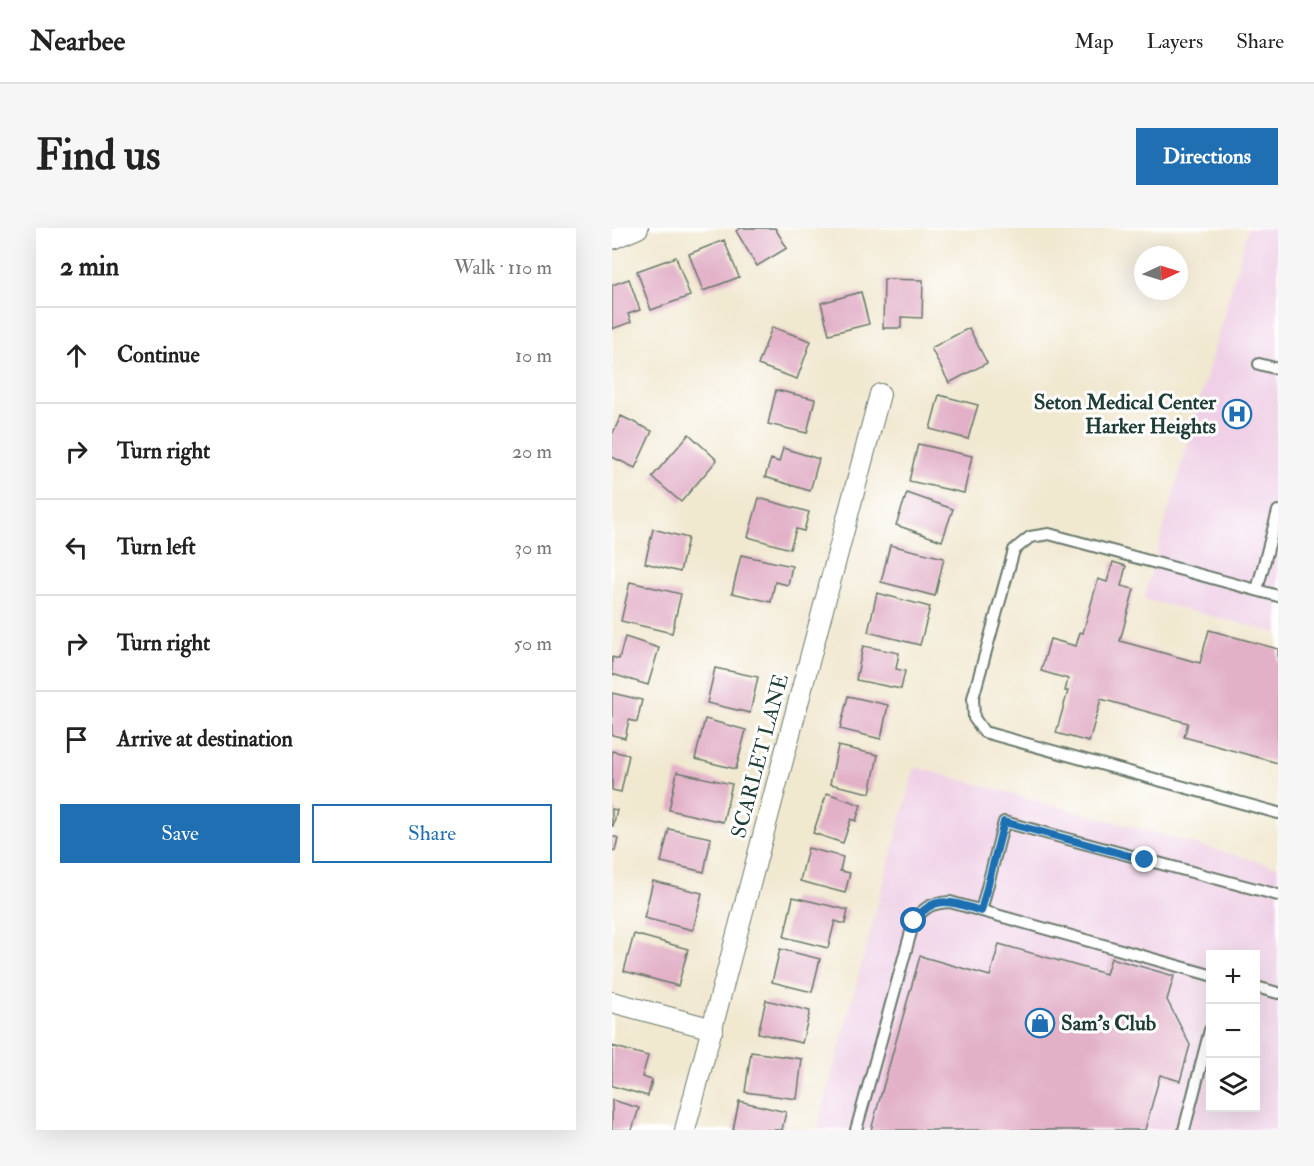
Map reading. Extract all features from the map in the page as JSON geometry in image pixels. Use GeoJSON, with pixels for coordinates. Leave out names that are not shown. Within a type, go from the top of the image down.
{"type":"FeatureCollection","features":[{"type":"Feature","properties":{"kind":"street"},"geometry":{"type":"LineString","coordinates":[[612,239],[638,228]]}},
{"type":"Feature","properties":{"kind":"street","name":"SCARLET LANE"},"geometry":{"type":"LineString","coordinates":[[685,1130],[880,394]]}},
{"type":"Feature","properties":{"kind":"street"},"geometry":{"type":"LineString","coordinates":[[612,1002],[713,1029]]}},
{"type":"Feature","properties":{"kind":"lane"},"geometry":{"type":"LineString","coordinates":[[1259,364],[1278,369]]}},
{"type":"Feature","properties":{"kind":"lane"},"geometry":{"type":"LineString","coordinates":[[1257,590],[1278,511]]}},
{"type":"Feature","properties":{"kind":"lane"},"geometry":{"type":"LineString","coordinates":[[1278,596],[1049,534],[1030,537],[1014,550],[973,698],[974,718],[984,732],[1278,813]]}},
{"type":"Feature","properties":{"kind":"lane"},"geometry":{"type":"LineString","coordinates":[[981,911],[1004,822],[1278,896]]}},
{"type":"Feature","properties":{"kind":"lane"},"geometry":{"type":"LineString","coordinates":[[856,1130],[914,921],[921,911],[930,905],[950,902],[1206,974]]}},
{"type":"Feature","properties":{"kind":"lane"},"geometry":{"type":"LineString","coordinates":[[1260,988],[1278,993]]}},
{"type":"Feature","properties":{"kind":"lane"},"geometry":{"type":"LineString","coordinates":[[1184,1130],[1206,1045]]}},
{"type":"Feature","properties":{"kind":"shaded area","name":"Seton Medical Center Harker Heights"},"geometry":{"type":"Polygon","coordinates":[[[1248,228],[1278,228],[1278,633],[1144,599],[1248,228]]]}},
{"type":"Feature","properties":{"kind":"shaded area"},"geometry":{"type":"Polygon","coordinates":[[[915,767],[1278,867],[1278,1130],[817,1130],[915,767]]]}},
{"type":"Feature","properties":{"kind":"building"},"geometry":{"type":"Polygon","coordinates":[[[740,228],[775,228],[787,248],[757,266],[736,231],[740,228]]]}},
{"type":"Feature","properties":{"kind":"building"},"geometry":{"type":"Polygon","coordinates":[[[724,240],[739,277],[703,291],[689,254],[724,240]]]}},
{"type":"Feature","properties":{"kind":"building"},"geometry":{"type":"Polygon","coordinates":[[[676,257],[690,296],[651,310],[637,271],[676,257]]]}},
{"type":"Feature","properties":{"kind":"building"},"geometry":{"type":"Polygon","coordinates":[[[629,279],[640,310],[628,314],[631,322],[612,329],[612,285],[629,279]]]}},
{"type":"Feature","properties":{"kind":"building"},"geometry":{"type":"Polygon","coordinates":[[[884,279],[923,280],[922,318],[901,317],[901,328],[883,328],[884,279]]]}},
{"type":"Feature","properties":{"kind":"building"},"geometry":{"type":"Polygon","coordinates":[[[861,292],[869,324],[829,334],[821,303],[861,292]]]}},
{"type":"Feature","properties":{"kind":"building"},"geometry":{"type":"Polygon","coordinates":[[[772,327],[811,341],[797,379],[758,365],[772,327]]]}},
{"type":"Feature","properties":{"kind":"building"},"geometry":{"type":"Polygon","coordinates":[[[969,328],[987,363],[949,383],[931,348],[969,328]]]}},
{"type":"Feature","properties":{"kind":"building"},"geometry":{"type":"Polygon","coordinates":[[[776,390],[815,399],[807,433],[768,424],[776,390]]]}},
{"type":"Feature","properties":{"kind":"building"},"geometry":{"type":"Polygon","coordinates":[[[939,395],[978,405],[968,439],[930,429],[939,395]]]}},
{"type":"Feature","properties":{"kind":"building"},"geometry":{"type":"Polygon","coordinates":[[[621,416],[652,431],[635,468],[612,457],[612,435],[621,416]]]}},
{"type":"Feature","properties":{"kind":"building"},"geometry":{"type":"Polygon","coordinates":[[[689,434],[717,460],[681,502],[652,477],[689,434]]]}},
{"type":"Feature","properties":{"kind":"building"},"geometry":{"type":"Polygon","coordinates":[[[918,444],[972,456],[964,493],[909,481],[918,444]]]}},
{"type":"Feature","properties":{"kind":"building"},"geometry":{"type":"Polygon","coordinates":[[[783,448],[819,459],[810,491],[765,477],[771,459],[779,462],[783,448]]]}},
{"type":"Feature","properties":{"kind":"building"},"geometry":{"type":"Polygon","coordinates":[[[907,493],[953,509],[942,541],[896,525],[907,493]]]}},
{"type":"Feature","properties":{"kind":"building"},"geometry":{"type":"Polygon","coordinates":[[[759,498],[809,512],[804,531],[796,529],[790,549],[748,537],[759,498]]]}},
{"type":"Feature","properties":{"kind":"building"},"geometry":{"type":"Polygon","coordinates":[[[653,529],[688,538],[680,572],[645,563],[653,529]]]}},
{"type":"Feature","properties":{"kind":"building"},"geometry":{"type":"Polygon","coordinates":[[[890,545],[944,558],[935,596],[881,582],[890,545]]]}},
{"type":"Feature","properties":{"kind":"building"},"geometry":{"type":"Polygon","coordinates":[[[741,555],[792,566],[788,585],[775,582],[771,602],[732,593],[741,555]]]}},
{"type":"Feature","properties":{"kind":"building"},"geometry":{"type":"Polygon","coordinates":[[[1113,562],[1126,566],[1121,586],[1134,589],[1120,641],[1200,663],[1209,630],[1278,649],[1278,763],[1184,737],[1188,723],[1101,699],[1089,742],[1056,733],[1068,691],[1065,691],[1068,679],[1041,671],[1050,639],[1076,646],[1080,632],[1083,633],[1098,579],[1107,582],[1113,562]]]}},
{"type":"Feature","properties":{"kind":"building"},"geometry":{"type":"Polygon","coordinates":[[[630,582],[681,594],[672,633],[621,621],[630,582]]]}},
{"type":"Feature","properties":{"kind":"building"},"geometry":{"type":"Polygon","coordinates":[[[877,593],[930,607],[920,645],[868,632],[877,593]]]}},
{"type":"Feature","properties":{"kind":"building"},"geometry":{"type":"Polygon","coordinates":[[[625,637],[659,648],[648,685],[612,674],[612,657],[619,659],[625,637]]]}},
{"type":"Feature","properties":{"kind":"building"},"geometry":{"type":"Polygon","coordinates":[[[863,646],[899,653],[896,669],[905,671],[901,689],[856,680],[863,646]]]}},
{"type":"Feature","properties":{"kind":"building"},"geometry":{"type":"Polygon","coordinates":[[[715,668],[758,677],[750,713],[707,703],[715,668]]]}},
{"type":"Feature","properties":{"kind":"building"},"geometry":{"type":"Polygon","coordinates":[[[612,693],[642,700],[637,722],[629,720],[625,738],[612,735],[612,693]]]}},
{"type":"Feature","properties":{"kind":"building"},"geometry":{"type":"Polygon","coordinates":[[[848,696],[888,705],[881,739],[840,729],[848,696]]]}},
{"type":"Feature","properties":{"kind":"building"},"geometry":{"type":"Polygon","coordinates":[[[705,719],[746,730],[736,769],[695,759],[705,719]]]}},
{"type":"Feature","properties":{"kind":"building"},"geometry":{"type":"Polygon","coordinates":[[[838,746],[878,755],[870,793],[830,784],[838,746]]]}},
{"type":"Feature","properties":{"kind":"building"},"geometry":{"type":"Polygon","coordinates":[[[612,751],[629,755],[621,792],[612,790],[612,751]]]}},
{"type":"Feature","properties":{"kind":"building"},"geometry":{"type":"Polygon","coordinates":[[[677,772],[732,784],[723,822],[669,810],[677,772]]]}},
{"type":"Feature","properties":{"kind":"building"},"geometry":{"type":"Polygon","coordinates":[[[827,793],[861,805],[856,821],[851,819],[843,843],[813,833],[827,793]]]}},
{"type":"Feature","properties":{"kind":"building"},"geometry":{"type":"Polygon","coordinates":[[[612,809],[617,810],[613,826],[612,826],[612,809]]]}},
{"type":"Feature","properties":{"kind":"building"},"geometry":{"type":"Polygon","coordinates":[[[669,829],[711,838],[704,872],[661,862],[669,829]]]}},
{"type":"Feature","properties":{"kind":"building"},"geometry":{"type":"Polygon","coordinates":[[[612,836],[618,838],[615,851],[612,850],[612,836]]]}},
{"type":"Feature","properties":{"kind":"building"},"geometry":{"type":"Polygon","coordinates":[[[808,848],[843,857],[840,871],[850,873],[845,893],[800,881],[808,848]]]}},
{"type":"Feature","properties":{"kind":"building"},"geometry":{"type":"Polygon","coordinates":[[[653,881],[702,893],[693,930],[644,918],[653,881]]]}},
{"type":"Feature","properties":{"kind":"building"},"geometry":{"type":"Polygon","coordinates":[[[793,897],[848,910],[845,924],[835,921],[828,948],[784,937],[793,897]]]}},
{"type":"Feature","properties":{"kind":"building"},"geometry":{"type":"Polygon","coordinates":[[[634,934],[688,949],[678,986],[624,971],[634,934]]]}},
{"type":"Feature","properties":{"kind":"building","name":"Sam's Club"},"geometry":{"type":"Polygon","coordinates":[[[999,944],[1106,974],[1111,958],[1174,976],[1167,1000],[1190,1045],[1180,1081],[1160,1075],[1145,1130],[871,1130],[920,956],[990,976],[999,944]]]}},
{"type":"Feature","properties":{"kind":"building"},"geometry":{"type":"Polygon","coordinates":[[[780,949],[820,959],[812,992],[772,982],[780,949]]]}},
{"type":"Feature","properties":{"kind":"building"},"geometry":{"type":"Polygon","coordinates":[[[766,1000],[810,1011],[802,1043],[758,1033],[766,1000]]]}},
{"type":"Feature","properties":{"kind":"building"},"geometry":{"type":"Polygon","coordinates":[[[612,1046],[648,1056],[642,1077],[652,1080],[648,1096],[612,1086],[612,1046]]]}},
{"type":"Feature","properties":{"kind":"building"},"geometry":{"type":"Polygon","coordinates":[[[751,1052],[802,1059],[797,1099],[745,1092],[751,1052]]]}},
{"type":"Feature","properties":{"kind":"building"},"geometry":{"type":"Polygon","coordinates":[[[612,1100],[639,1108],[632,1130],[612,1130],[612,1100]]]}},
{"type":"Feature","properties":{"kind":"building"},"geometry":{"type":"Polygon","coordinates":[[[739,1101],[786,1112],[782,1130],[733,1130],[739,1101]]]}},
{"type":"Feature","properties":{"kind":"place","name":"Seton Medical Center Harker Heights"},"geometry":{"type":"Point","coordinates":[1237,414]}},
{"type":"Feature","properties":{"kind":"place","name":"Sam's Club"},"geometry":{"type":"Point","coordinates":[1040,1023]}},
{"type":"Feature","properties":{"kind":"route"},"geometry":{"type":"LineString","coordinates":[[914,921],[921,911],[940,902],[950,902],[981,911],[1004,822],[1145,860]]}}]}
